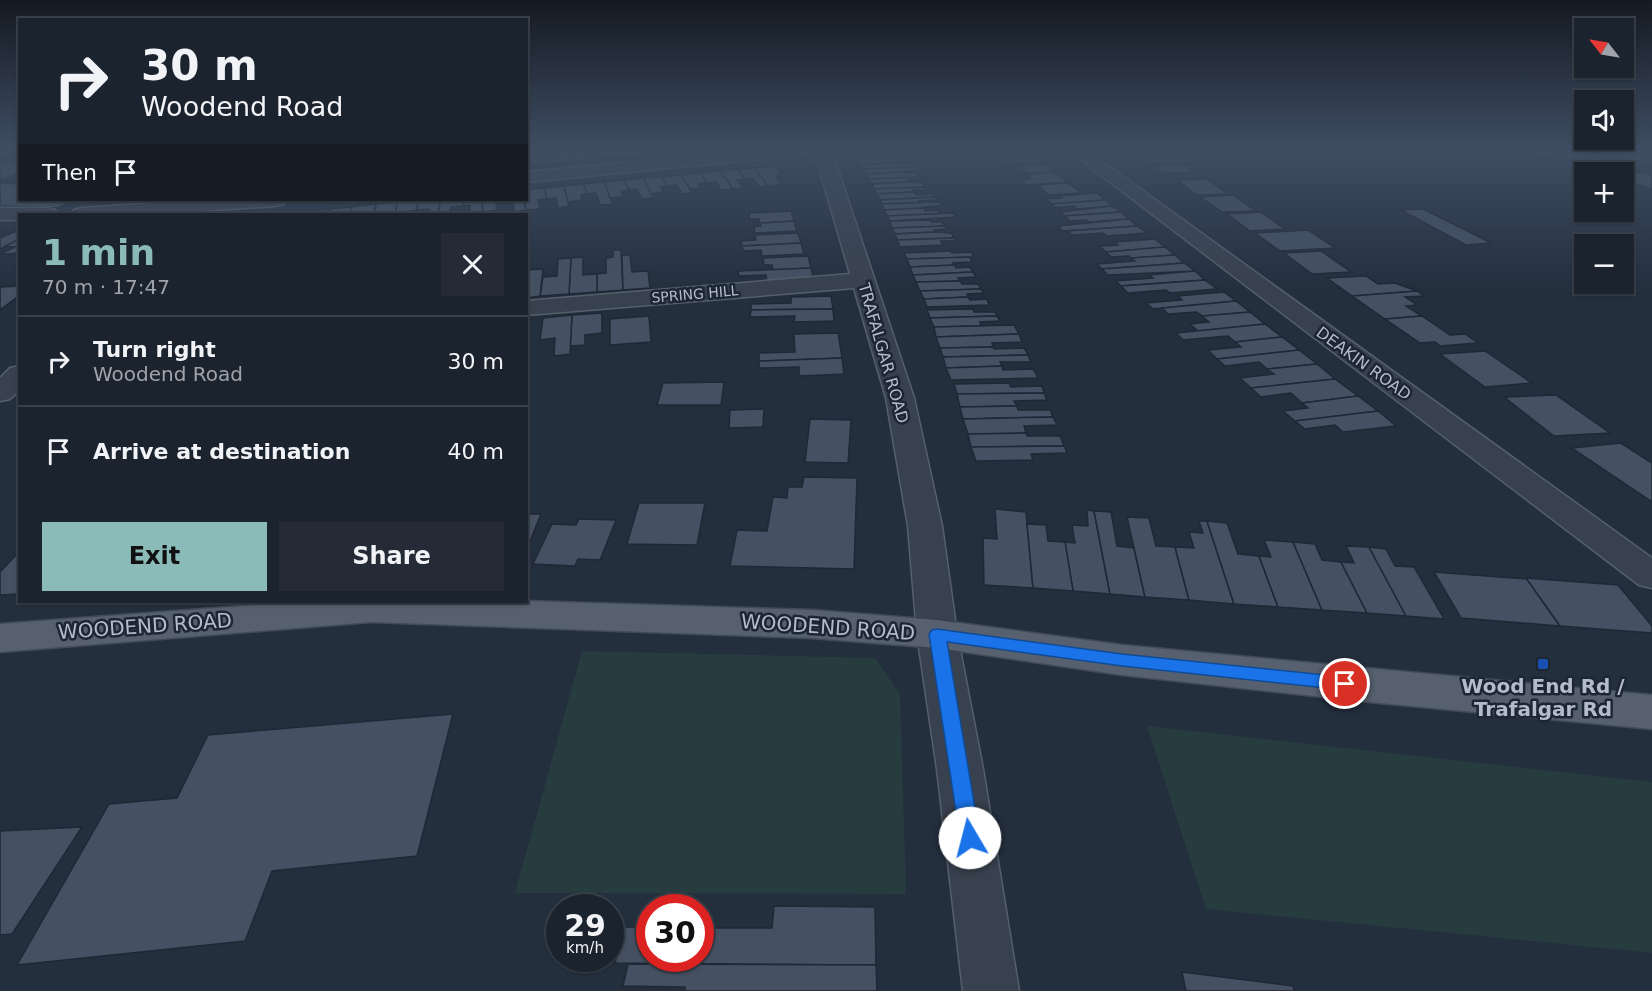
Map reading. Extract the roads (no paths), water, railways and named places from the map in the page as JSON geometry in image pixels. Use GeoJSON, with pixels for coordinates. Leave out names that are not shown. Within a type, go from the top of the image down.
{"type":"FeatureCollection","features":[{"type":"Feature","properties":{"kind":"main road","name":"WOODEND ROAD"},"geometry":{"type":"LineString","coordinates":[[0,638],[371,609],[812,624],[937,634],[1122,660],[1369,686],[1652,712]]}},
{"type":"Feature","properties":{"kind":"street","name":"TRAFALGAR ROAD"},"geometry":{"type":"LineString","coordinates":[[837,196],[900,398],[925,526],[937,634],[960,769],[991,991]]}},
{"type":"Feature","properties":{"kind":"street","name":"DEAKIN ROAD"},"geometry":{"type":"LineString","coordinates":[[1139,196],[1652,576]]}},
{"type":"Feature","properties":{"kind":"street"},"geometry":{"type":"LineString","coordinates":[[95,213],[262,201]]}},
{"type":"Feature","properties":{"kind":"street"},"geometry":{"type":"LineString","coordinates":[[0,214],[18,214]]}},
{"type":"Feature","properties":{"kind":"street","name":"SPRING HILL"},"geometry":{"type":"LineString","coordinates":[[528,308],[863,280]]}},
{"type":"Feature","properties":{"kind":"street"},"geometry":{"type":"LineString","coordinates":[[0,393],[18,376]]}},
{"type":"Feature","properties":{"kind":"place","name":"Wood End Rd / Trafalgar Rd"},"geometry":{"type":"Point","coordinates":[1543,664]}}]}
